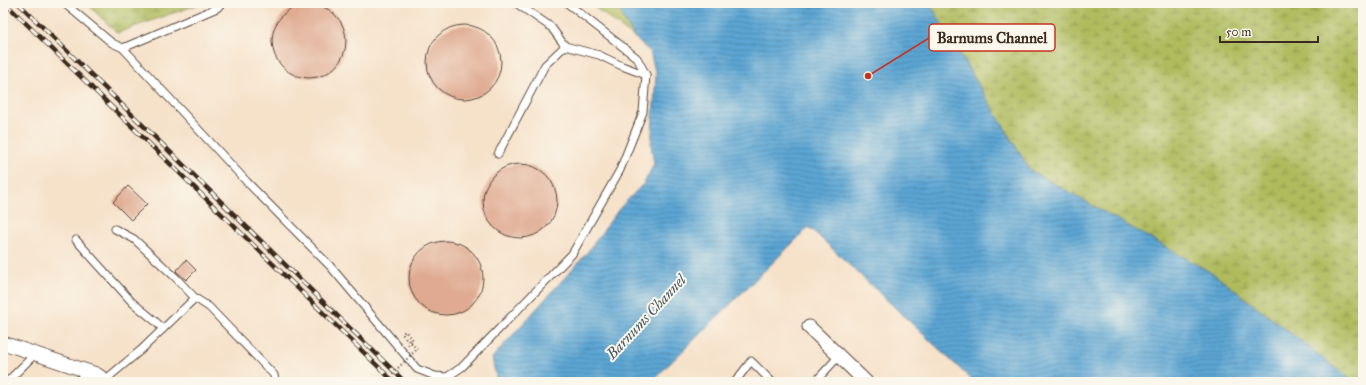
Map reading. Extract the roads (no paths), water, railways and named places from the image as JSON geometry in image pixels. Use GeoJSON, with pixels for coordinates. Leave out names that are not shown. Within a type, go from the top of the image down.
{"type":"FeatureCollection","features":[{"type":"Feature","properties":{"kind":"street"},"geometry":{"type":"LineString","coordinates":[[809,327],[866,382]]}},
{"type":"Feature","properties":{"kind":"street"},"geometry":{"type":"LineString","coordinates":[[3,343],[88,371],[96,374],[106,381]]}},
{"type":"Feature","properties":{"kind":"lane"},"geometry":{"type":"LineString","coordinates":[[64,3],[112,43],[123,48],[247,182],[330,266],[417,368],[435,376],[447,377],[462,367],[572,254],[620,170],[642,112],[646,75],[636,58],[567,3]]}},
{"type":"Feature","properties":{"kind":"lane"},"geometry":{"type":"LineString","coordinates":[[123,48],[217,8],[222,3]]}},
{"type":"Feature","properties":{"kind":"lane"},"geometry":{"type":"LineString","coordinates":[[516,3],[551,27],[564,46],[599,55],[646,75]]}},
{"type":"Feature","properties":{"kind":"lane"},"geometry":{"type":"LineString","coordinates":[[498,154],[545,65],[564,46]]}},
{"type":"Feature","properties":{"kind":"lane"},"geometry":{"type":"LineString","coordinates":[[115,229],[134,239],[195,298],[209,307],[269,369],[274,375],[275,382]]}},
{"type":"Feature","properties":{"kind":"lane"},"geometry":{"type":"LineString","coordinates":[[76,240],[132,302],[163,329]]}},
{"type":"Feature","properties":{"kind":"lane"},"geometry":{"type":"LineString","coordinates":[[106,381],[195,298]]}},
{"type":"Feature","properties":{"kind":"lane"},"geometry":{"type":"LineString","coordinates":[[7,382],[36,353]]}},
{"type":"Feature","properties":{"kind":"lane"},"geometry":{"type":"LineString","coordinates":[[815,382],[839,356]]}},
{"type":"Feature","properties":{"kind":"lane"},"geometry":{"type":"LineString","coordinates":[[735,382],[751,361],[772,382]]}},
{"type":"Feature","properties":{"kind":"lane"},"geometry":{"type":"LineString","coordinates":[[77,382],[88,371]]}},
{"type":"Feature","properties":{"kind":"water"},"geometry":{"type":"Polygon","coordinates":[[[618,3],[929,3],[1030,170],[1215,275],[1354,382],[974,382],[809,227],[651,382],[497,382],[492,358],[586,254],[619,209],[644,183],[654,164],[651,145],[656,75],[650,52],[635,38],[624,20],[618,3]]]}},
{"type":"Feature","properties":{"kind":"railway"},"geometry":{"type":"LineString","coordinates":[[5,3],[394,382]]}},
{"type":"Feature","properties":{"kind":"railway"},"geometry":{"type":"LineString","coordinates":[[18,3],[405,382]]}},
{"type":"Feature","properties":{"kind":"place","name":"Barnums Channel"},"geometry":{"type":"Point","coordinates":[868,76]}}]}
